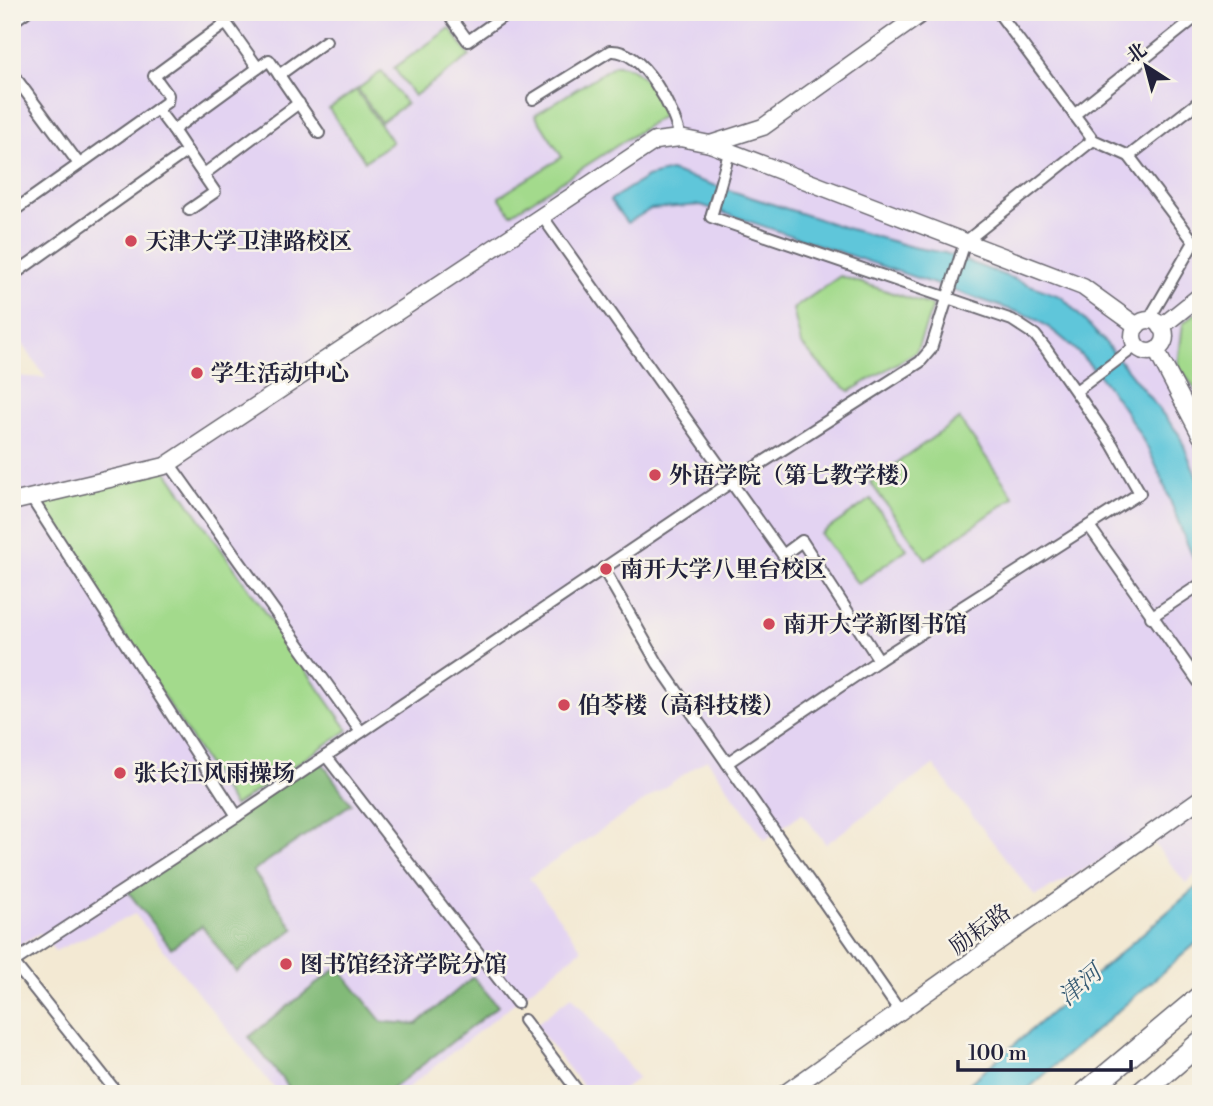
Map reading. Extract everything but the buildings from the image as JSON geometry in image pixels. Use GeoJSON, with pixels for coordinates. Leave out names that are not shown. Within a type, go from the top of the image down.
{"type":"FeatureCollection","features":[{"type":"Feature","properties":{"kind":"highway"},"geometry":{"type":"LineString","coordinates":[[1084,1094],[1201,996]]}},
{"type":"Feature","properties":{"kind":"highway"},"geometry":{"type":"LineString","coordinates":[[1140,1094],[1201,1042]]}},
{"type":"Feature","properties":{"kind":"street"},"geometry":{"type":"LineString","coordinates":[[12,22],[26,12]]}},
{"type":"Feature","properties":{"kind":"street"},"geometry":{"type":"LineString","coordinates":[[219,12],[258,68]]}},
{"type":"Feature","properties":{"kind":"street"},"geometry":{"type":"LineString","coordinates":[[447,12],[468,41],[509,12]]}},
{"type":"Feature","properties":{"kind":"street"},"geometry":{"type":"LineString","coordinates":[[710,144],[763,127],[924,12]]}},
{"type":"Feature","properties":{"kind":"street"},"geometry":{"type":"LineString","coordinates":[[998,12],[1093,140],[1129,156],[1197,240],[1149,325]]}},
{"type":"Feature","properties":{"kind":"street"},"geometry":{"type":"LineString","coordinates":[[1074,115],[1201,13]]}},
{"type":"Feature","properties":{"kind":"street"},"geometry":{"type":"LineString","coordinates":[[12,212],[167,102],[168,95],[154,76],[226,23]]}},
{"type":"Feature","properties":{"kind":"street"},"geometry":{"type":"LineString","coordinates":[[279,75],[326,41]]}},
{"type":"Feature","properties":{"kind":"street"},"geometry":{"type":"LineString","coordinates":[[533,99],[610,51],[623,52],[646,71],[677,124],[680,138]]}},
{"type":"Feature","properties":{"kind":"street"},"geometry":{"type":"LineString","coordinates":[[173,130],[269,60],[319,133]]}},
{"type":"Feature","properties":{"kind":"street"},"geometry":{"type":"LineString","coordinates":[[12,73],[79,164]]}},
{"type":"Feature","properties":{"kind":"street"},"geometry":{"type":"LineString","coordinates":[[1129,156],[1201,100]]}},
{"type":"Feature","properties":{"kind":"street"},"geometry":{"type":"LineString","coordinates":[[204,174],[299,103]]}},
{"type":"Feature","properties":{"kind":"street"},"geometry":{"type":"LineString","coordinates":[[157,109],[215,192],[189,210]]}},
{"type":"Feature","properties":{"kind":"street"},"geometry":{"type":"LineString","coordinates":[[12,502],[169,463],[655,141],[680,138],[710,144],[1083,287],[1149,325],[1164,341],[1156,349],[1145,351],[1136,346],[1133,333],[1149,325],[1201,295]]}},
{"type":"Feature","properties":{"kind":"street"},"geometry":{"type":"LineString","coordinates":[[118,1094],[14,967],[603,568],[920,362],[931,349],[965,242],[1093,140]]}},
{"type":"Feature","properties":{"kind":"street"},"geometry":{"type":"LineString","coordinates":[[14,277],[187,151]]}},
{"type":"Feature","properties":{"kind":"street"},"geometry":{"type":"LineString","coordinates":[[727,763],[879,660],[1140,493],[1076,391],[1034,335],[1012,320],[711,217],[729,153]]}},
{"type":"Feature","properties":{"kind":"street"},"geometry":{"type":"LineString","coordinates":[[541,216],[783,555],[802,541],[879,660]]}},
{"type":"Feature","properties":{"kind":"street"},"geometry":{"type":"LineString","coordinates":[[1076,391],[1136,346]]}},
{"type":"Feature","properties":{"kind":"street"},"geometry":{"type":"LineString","coordinates":[[1156,349],[1201,436]]}},
{"type":"Feature","properties":{"kind":"street"},"geometry":{"type":"LineString","coordinates":[[169,463],[361,732]]}},
{"type":"Feature","properties":{"kind":"street"},"geometry":{"type":"LineString","coordinates":[[30,496],[237,816]]}},
{"type":"Feature","properties":{"kind":"street"},"geometry":{"type":"LineString","coordinates":[[1089,526],[1201,685]]}},
{"type":"Feature","properties":{"kind":"street"},"geometry":{"type":"LineString","coordinates":[[603,568],[658,664],[901,1013]]}},
{"type":"Feature","properties":{"kind":"street"},"geometry":{"type":"LineString","coordinates":[[1151,617],[1200,584]]}},
{"type":"Feature","properties":{"kind":"street"},"geometry":{"type":"LineString","coordinates":[[326,756],[517,1003]]}},
{"type":"Feature","properties":{"kind":"street","name":"励耘路"},"geometry":{"type":"LineString","coordinates":[[784,1094],[1201,799]]}},
{"type":"Feature","properties":{"kind":"street"},"geometry":{"type":"LineString","coordinates":[[524,1020],[580,1094]]}},
{"type":"Feature","properties":{"kind":"shaded area","name":"南开大学八里台校区"},"geometry":{"type":"Polygon","coordinates":[[[12,12],[1201,12],[1201,870],[1186,883],[1148,836],[1035,896],[933,765],[826,844],[802,813],[765,840],[707,759],[529,878],[582,949],[400,1094],[279,1094],[135,914],[55,951],[40,933],[12,949],[12,376],[46,378],[12,328],[12,12]]]}},
{"type":"Feature","properties":{"kind":"shaded area"},"geometry":{"type":"Polygon","coordinates":[[[572,996],[638,1078],[617,1094],[589,1094],[535,1025],[572,996]]]}},
{"type":"Feature","properties":{"kind":"green space"},"geometry":{"type":"Polygon","coordinates":[[[450,28],[470,56],[414,96],[394,68],[450,28]]]}},
{"type":"Feature","properties":{"kind":"green space"},"geometry":{"type":"Polygon","coordinates":[[[615,65],[633,69],[640,74],[666,114],[511,214],[499,197],[562,157],[535,115],[615,65]]]}},
{"type":"Feature","properties":{"kind":"green space"},"geometry":{"type":"Polygon","coordinates":[[[382,71],[406,104],[381,122],[358,89],[382,71]]]}},
{"type":"Feature","properties":{"kind":"green space"},"geometry":{"type":"Polygon","coordinates":[[[356,90],[392,142],[365,161],[329,109],[356,90]]]}},
{"type":"Feature","properties":{"kind":"green space"},"geometry":{"type":"Polygon","coordinates":[[[840,276],[933,306],[916,352],[850,391],[834,380],[801,344],[793,309],[840,276]]]}},
{"type":"Feature","properties":{"kind":"green space"},"geometry":{"type":"Polygon","coordinates":[[[1201,309],[1201,398],[1178,365],[1183,323],[1201,309]]]}},
{"type":"Feature","properties":{"kind":"green space"},"geometry":{"type":"Polygon","coordinates":[[[959,419],[1014,497],[926,559],[870,482],[959,419]]]}},
{"type":"Feature","properties":{"kind":"green space"},"geometry":{"type":"Polygon","coordinates":[[[166,470],[348,730],[234,806],[39,502],[166,470]]]}},
{"type":"Feature","properties":{"kind":"green space"},"geometry":{"type":"Polygon","coordinates":[[[871,499],[907,549],[858,584],[821,534],[871,499]]]}},
{"type":"Feature","properties":{"kind":"green space"},"geometry":{"type":"Polygon","coordinates":[[[319,758],[351,804],[253,871],[294,929],[236,972],[202,926],[171,948],[126,889],[319,758]]]}},
{"type":"Feature","properties":{"kind":"green space"},"geometry":{"type":"Polygon","coordinates":[[[338,967],[382,1022],[417,1024],[473,977],[498,1006],[385,1094],[294,1094],[249,1037],[338,967]]]}},
{"type":"Feature","properties":{"kind":"water"},"geometry":{"type":"Polygon","coordinates":[[[670,171],[846,228],[912,247],[945,253],[1062,297],[1105,342],[1179,434],[1201,487],[1201,573],[1155,464],[1138,431],[1099,375],[1050,328],[1032,317],[701,205],[651,209],[627,223],[610,200],[647,177],[670,171]]]}},
{"type":"Feature","properties":{"kind":"water"},"geometry":{"type":"Polygon","coordinates":[[[1201,883],[1201,939],[1022,1094],[957,1094],[1201,883]]]}},
{"type":"Feature","properties":{"kind":"place","name":"天津大学卫津路校区"},"geometry":{"type":"Point","coordinates":[131,241]}},
{"type":"Feature","properties":{"kind":"place","name":"学生活动中心"},"geometry":{"type":"Point","coordinates":[197,373]}},
{"type":"Feature","properties":{"kind":"place","name":"外语学院（第七教学楼）"},"geometry":{"type":"Point","coordinates":[655,475]}},
{"type":"Feature","properties":{"kind":"place","name":"南开大学八里台校区"},"geometry":{"type":"Point","coordinates":[606,569]}},
{"type":"Feature","properties":{"kind":"place","name":"南开大学新图书馆"},"geometry":{"type":"Point","coordinates":[769,624]}},
{"type":"Feature","properties":{"kind":"place","name":"伯苓楼（高科技楼）"},"geometry":{"type":"Point","coordinates":[564,705]}},
{"type":"Feature","properties":{"kind":"place","name":"张长江风雨操场"},"geometry":{"type":"Point","coordinates":[120,773]}},
{"type":"Feature","properties":{"kind":"place","name":"图书馆经济学院分馆"},"geometry":{"type":"Point","coordinates":[286,964]}},
{"type":"Feature","properties":{"kind":"water label","name":"津河"},"geometry":{"type":"Point","coordinates":[1080,985]}}]}
